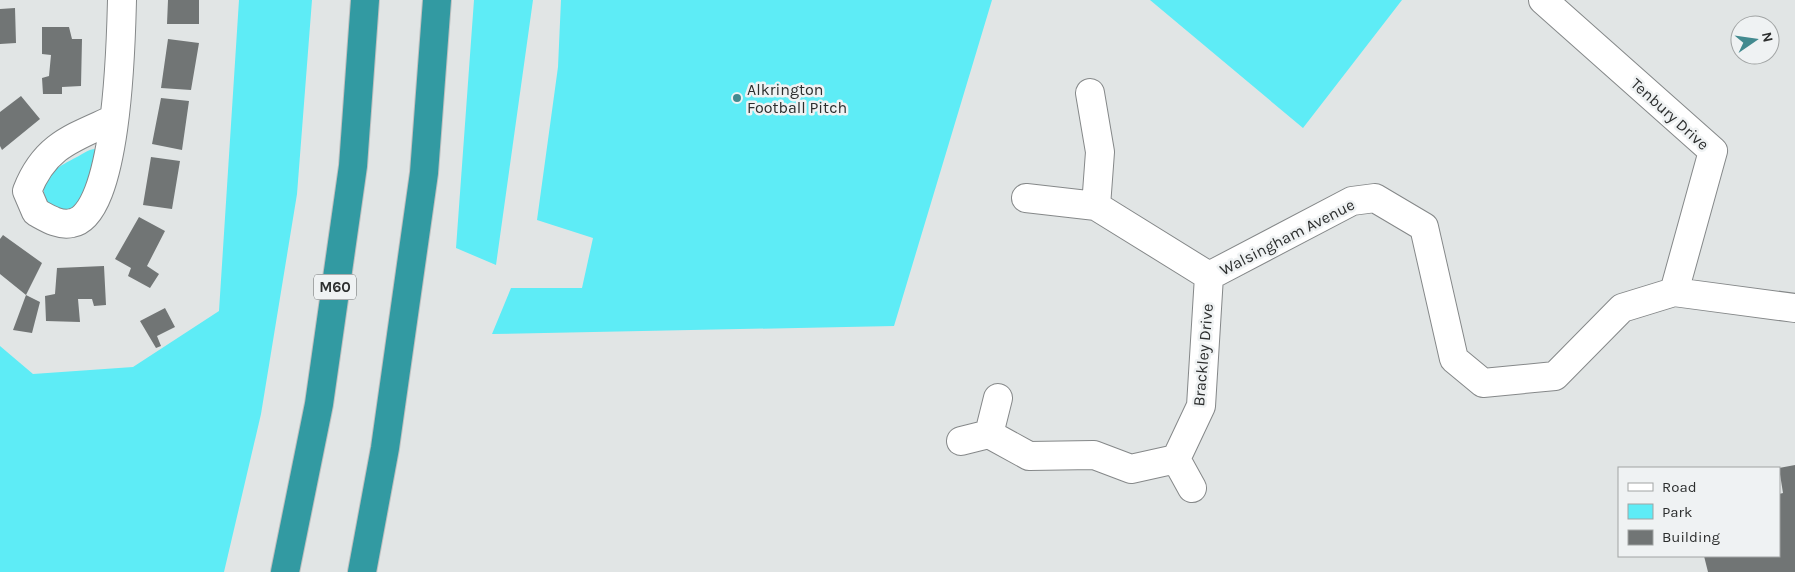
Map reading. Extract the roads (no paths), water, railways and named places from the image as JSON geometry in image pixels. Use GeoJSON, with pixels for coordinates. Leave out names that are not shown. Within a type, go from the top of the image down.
{"type":"FeatureCollection","features":[{"type":"Feature","properties":{"kind":"highway","name":"M60"},"geometry":{"type":"LineString","coordinates":[[285,572],[319,404],[353,166],[365,0]]}},
{"type":"Feature","properties":{"kind":"highway"},"geometry":{"type":"LineString","coordinates":[[362,572],[385,448],[424,172],[437,0]]}},
{"type":"Feature","properties":{"kind":"street"},"geometry":{"type":"LineString","coordinates":[[114,119],[121,53],[122,0]]}},
{"type":"Feature","properties":{"kind":"street","name":"Tenbury Drive"},"geometry":{"type":"LineString","coordinates":[[1543,0],[1713,151],[1674,292]]}},
{"type":"Feature","properties":{"kind":"street"},"geometry":{"type":"LineString","coordinates":[[1090,93],[1100,152],[1096,206]]}},
{"type":"Feature","properties":{"kind":"street","name":"Walsingham Avenue"},"geometry":{"type":"LineString","coordinates":[[1026,198],[1096,206],[1209,276],[1352,201],[1375,198],[1424,227],[1454,359],[1484,383],[1555,376],[1622,308],[1674,292],[1795,308]]}},
{"type":"Feature","properties":{"kind":"street","name":"Brackley Drive"},"geometry":{"type":"LineString","coordinates":[[1176,459],[1201,406],[1209,276]]}},
{"type":"Feature","properties":{"kind":"street"},"geometry":{"type":"LineString","coordinates":[[989,434],[998,398]]}},
{"type":"Feature","properties":{"kind":"street"},"geometry":{"type":"LineString","coordinates":[[961,441],[989,434],[1029,456],[1094,455],[1131,469],[1176,459],[1192,488]]}},
{"type":"Feature","properties":{"kind":"place","name":"Alkrington Football Pitch"},"geometry":{"type":"Point","coordinates":[737,98]}}]}
